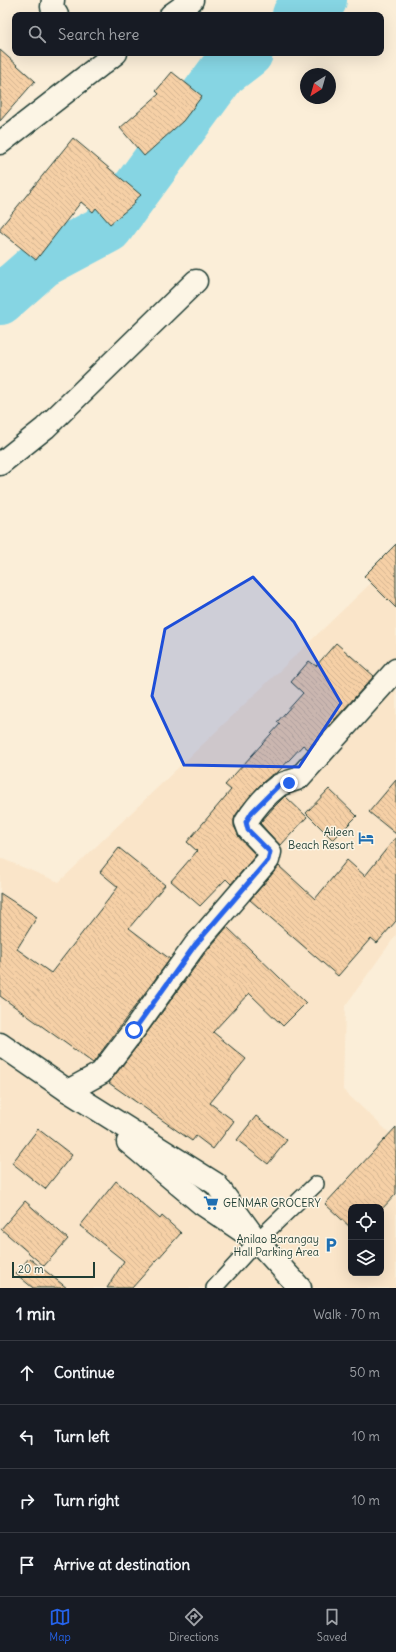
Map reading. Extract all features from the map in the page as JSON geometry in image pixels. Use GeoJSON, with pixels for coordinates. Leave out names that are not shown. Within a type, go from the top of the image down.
{"type":"FeatureCollection","features":[{"type":"Feature","properties":{"kind":"street"},"geometry":{"type":"LineString","coordinates":[[53,0],[52,7],[56,12]]}},
{"type":"Feature","properties":{"kind":"street"},"geometry":{"type":"LineString","coordinates":[[175,12],[192,0]]}},
{"type":"Feature","properties":{"kind":"street"},"geometry":{"type":"LineString","coordinates":[[0,143],[106,56]]}},
{"type":"Feature","properties":{"kind":"street"},"geometry":{"type":"LineString","coordinates":[[0,464],[45,428],[196,281]]}},
{"type":"Feature","properties":{"kind":"street"},"geometry":{"type":"LineString","coordinates":[[68,1091],[101,1073],[195,945],[268,860],[270,852],[248,830],[246,822],[252,812],[279,785],[289,783],[298,778],[396,670]]}},
{"type":"Feature","properties":{"kind":"street"},"geometry":{"type":"LineString","coordinates":[[0,1044],[68,1091],[216,1184],[257,1240],[300,1288]]}},
{"type":"Feature","properties":{"kind":"lane"},"geometry":{"type":"LineString","coordinates":[[214,1288],[257,1240],[316,1184]]}},
{"type":"Feature","properties":{"kind":"highlighted area"},"geometry":{"type":"Polygon","coordinates":[[[253,577],[294,622],[341,703],[299,767],[184,765],[152,696],[165,629],[253,577]]]}},
{"type":"Feature","properties":{"kind":"shaded area"},"geometry":{"type":"Polygon","coordinates":[[[396,559],[396,935],[345,1006],[343,1090],[396,1139],[396,1288],[0,1288],[0,858],[59,882],[396,559]]]}},
{"type":"Feature","properties":{"kind":"building"},"geometry":{"type":"Polygon","coordinates":[[[0,50],[35,81],[0,121],[0,50]]]}},
{"type":"Feature","properties":{"kind":"building"},"geometry":{"type":"Polygon","coordinates":[[[172,72],[202,96],[183,121],[144,156],[120,128],[159,94],[156,91],[172,72]]]}},
{"type":"Feature","properties":{"kind":"building"},"geometry":{"type":"Polygon","coordinates":[[[73,138],[141,195],[134,201],[135,203],[110,224],[96,208],[93,212],[81,202],[36,260],[0,231],[0,228],[73,138]]]}},
{"type":"Feature","properties":{"kind":"building"},"geometry":{"type":"Polygon","coordinates":[[[396,544],[396,608],[364,576],[396,544]]]}},
{"type":"Feature","properties":{"kind":"building"},"geometry":{"type":"Polygon","coordinates":[[[336,643],[374,676],[308,749],[303,745],[278,772],[270,776],[261,784],[243,805],[235,816],[234,826],[240,838],[256,855],[231,884],[226,879],[200,906],[171,881],[197,851],[187,842],[231,790],[225,785],[280,724],[277,722],[303,693],[291,682],[309,661],[316,666],[336,643]]]}},
{"type":"Feature","properties":{"kind":"building"},"geometry":{"type":"Polygon","coordinates":[[[396,780],[396,834],[369,812],[396,780]]]}},
{"type":"Feature","properties":{"kind":"building"},"geometry":{"type":"Polygon","coordinates":[[[329,789],[357,816],[333,840],[306,813],[329,789]]]}},
{"type":"Feature","properties":{"kind":"building"},"geometry":{"type":"Polygon","coordinates":[[[285,796],[307,817],[280,846],[260,823],[285,796]]]}},
{"type":"Feature","properties":{"kind":"building"},"geometry":{"type":"Polygon","coordinates":[[[396,837],[396,921],[377,943],[371,938],[338,976],[250,900],[279,866],[315,899],[347,860],[365,876],[396,837]]]}},
{"type":"Feature","properties":{"kind":"building"},"geometry":{"type":"Polygon","coordinates":[[[119,848],[165,885],[129,928],[170,959],[93,1063],[0,996],[0,893],[37,917],[17,949],[51,973],[118,887],[100,872],[119,848]]]}},
{"type":"Feature","properties":{"kind":"building"},"geometry":{"type":"Polygon","coordinates":[[[227,927],[306,1003],[283,1026],[249,993],[213,1032],[246,1059],[210,1103],[234,1121],[213,1149],[196,1136],[192,1141],[109,1083],[205,953],[227,927]]]}},
{"type":"Feature","properties":{"kind":"building"},"geometry":{"type":"Polygon","coordinates":[[[256,1116],[287,1140],[268,1164],[237,1140],[256,1116]]]}},
{"type":"Feature","properties":{"kind":"building"},"geometry":{"type":"Polygon","coordinates":[[[396,1127],[396,1194],[384,1207],[384,1204],[348,1204],[348,1225],[325,1204],[396,1127]]]}},
{"type":"Feature","properties":{"kind":"building"},"geometry":{"type":"Polygon","coordinates":[[[38,1129],[72,1155],[45,1189],[12,1163],[38,1129]]]}},
{"type":"Feature","properties":{"kind":"building"},"geometry":{"type":"Polygon","coordinates":[[[116,1181],[160,1219],[162,1216],[181,1233],[132,1288],[107,1288],[124,1261],[80,1226],[116,1181]]]}},
{"type":"Feature","properties":{"kind":"building"},"geometry":{"type":"Polygon","coordinates":[[[25,1201],[68,1239],[44,1266],[1,1229],[25,1201]]]}},
{"type":"Feature","properties":{"kind":"building"},"geometry":{"type":"Polygon","coordinates":[[[29,1258],[67,1288],[33,1288],[16,1274],[29,1258]]]}},
{"type":"Feature","properties":{"kind":"waterway"},"geometry":{"type":"LineString","coordinates":[[302,12],[322,0]]}},
{"type":"Feature","properties":{"kind":"waterway"},"geometry":{"type":"LineString","coordinates":[[0,300],[42,263],[108,228],[222,73],[244,56]]}},
{"type":"Feature","properties":{"kind":"place","name":"Aileen Beach Resort"},"geometry":{"type":"Point","coordinates":[366,838]}},
{"type":"Feature","properties":{"kind":"place","name":"GENMAR GROCERY"},"geometry":{"type":"Point","coordinates":[211,1203]}},
{"type":"Feature","properties":{"kind":"place","name":"Anilao Barangay Hall Parking Area"},"geometry":{"type":"Point","coordinates":[331,1245]}},
{"type":"Feature","properties":{"kind":"route"},"geometry":{"type":"LineString","coordinates":[[134,1030],[195,945],[268,860],[270,852],[248,830],[246,822],[252,812],[279,785],[289,783]]}}]}
